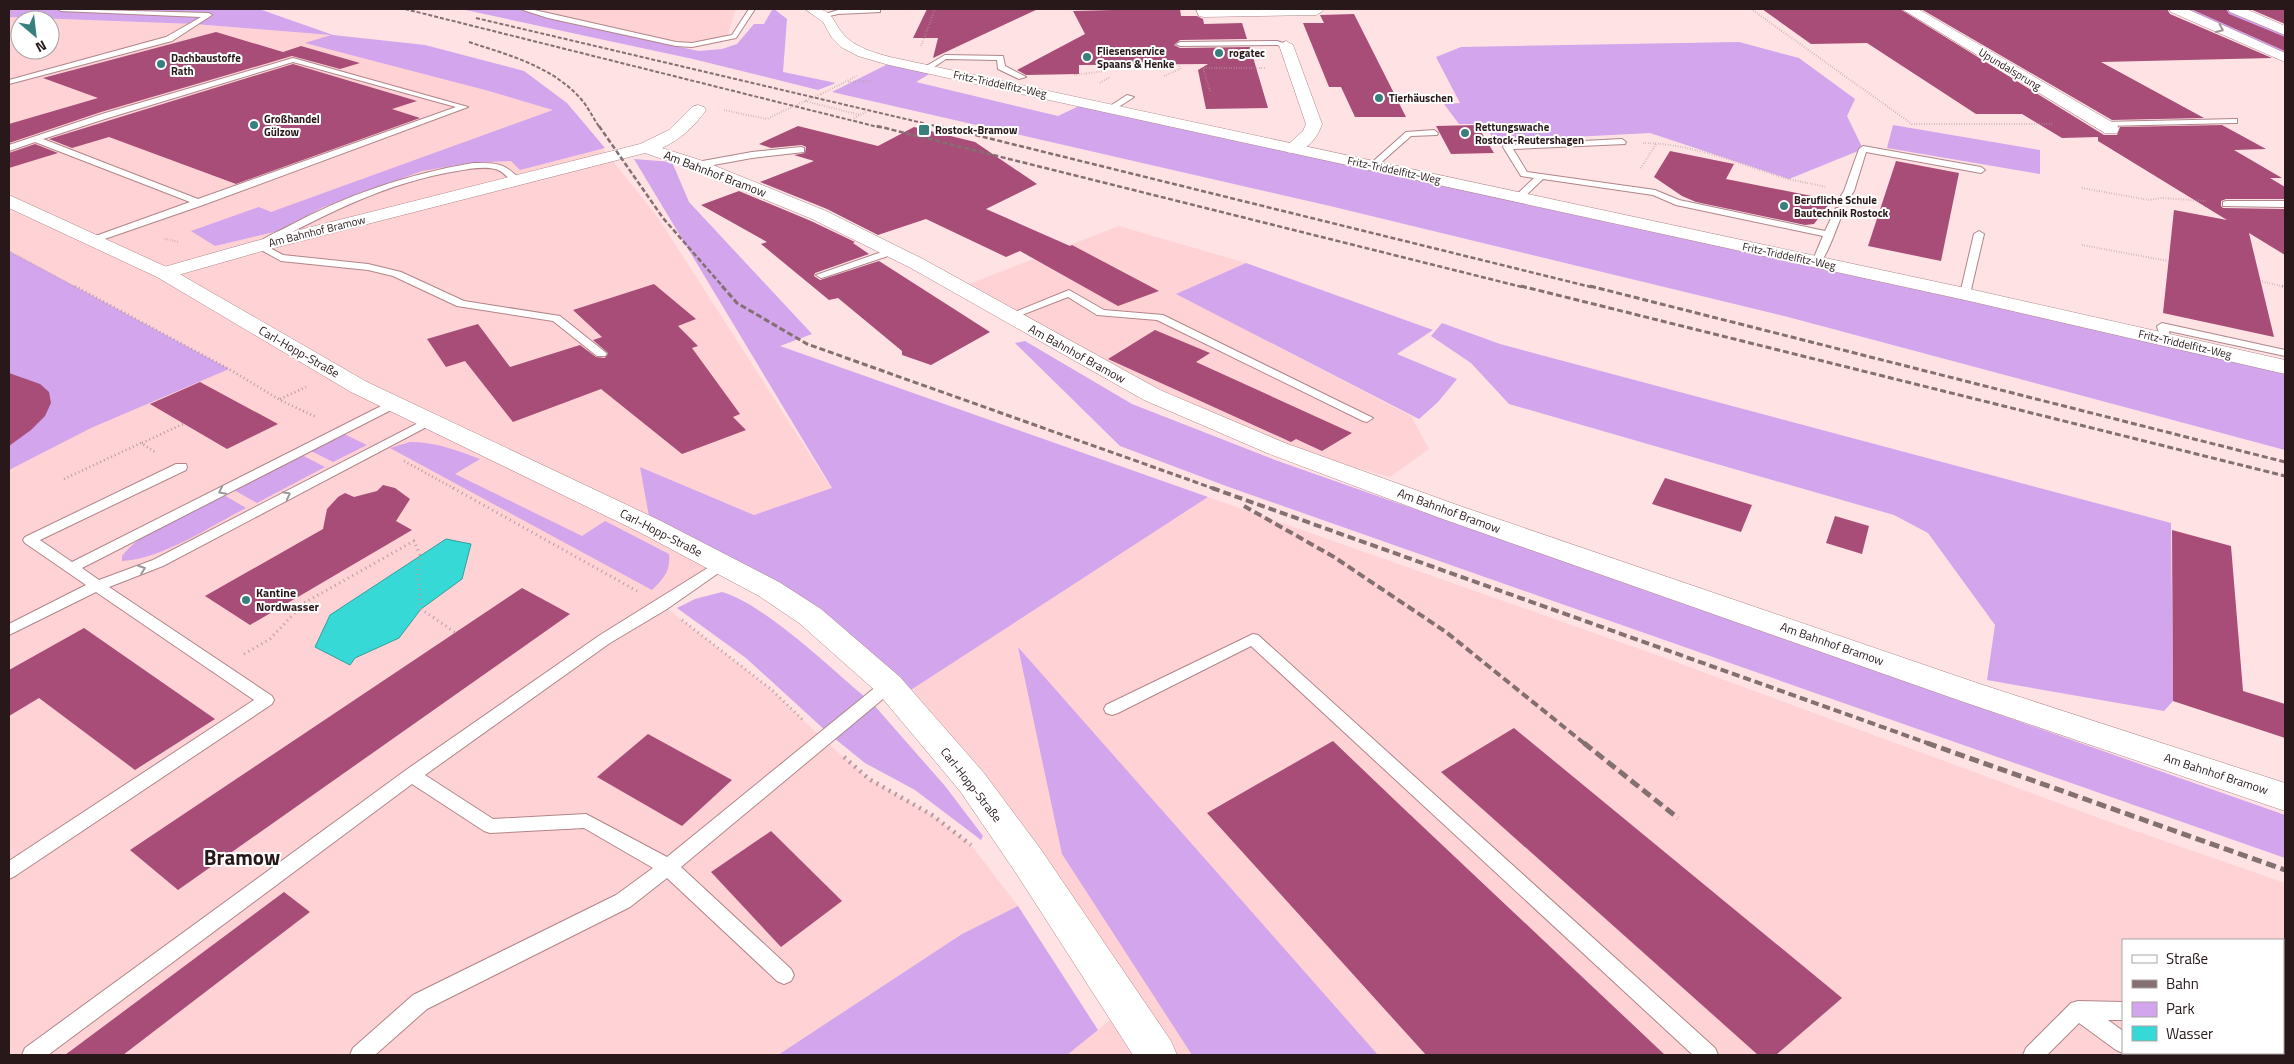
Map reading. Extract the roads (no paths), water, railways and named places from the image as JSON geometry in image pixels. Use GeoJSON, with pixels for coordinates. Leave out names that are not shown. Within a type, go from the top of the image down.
{"type":"FeatureCollection","features":[{"type":"Feature","properties":{"kind":"street"},"geometry":{"type":"LineString","coordinates":[[1203,9],[1204,13],[1316,11],[1315,9]]}},
{"type":"Feature","properties":{"kind":"street","name":"Upundalsprung"},"geometry":{"type":"LineString","coordinates":[[1909,9],[2106,127]]}},
{"type":"Feature","properties":{"kind":"street"},"geometry":{"type":"LineString","coordinates":[[2176,9],[2285,58]]}},
{"type":"Feature","properties":{"kind":"street"},"geometry":{"type":"LineString","coordinates":[[2235,9],[2285,31]]}},
{"type":"Feature","properties":{"kind":"street","name":"Fritz-Triddelfitz-Weg"},"geometry":{"type":"LineString","coordinates":[[818,12],[830,20],[840,38],[848,45],[873,57],[1966,294],[2285,367]]}},
{"type":"Feature","properties":{"kind":"street"},"geometry":{"type":"LineString","coordinates":[[1286,45],[1314,124],[1310,133],[1293,148]]}},
{"type":"Feature","properties":{"kind":"street","name":"Am Bahnhof Bramow"},"geometry":{"type":"LineString","coordinates":[[164,274],[259,246],[646,148],[672,138],[685,128],[698,110]]}},
{"type":"Feature","properties":{"kind":"street","name":"Am Bahnhof Bramow"},"geometry":{"type":"LineString","coordinates":[[646,148],[696,164],[804,208],[893,250],[1152,395],[1276,448],[1459,515],[1969,692],[2285,797]]}},
{"type":"Feature","properties":{"kind":"street","name":"Carl-Hopp-Straße"},"geometry":{"type":"LineString","coordinates":[[9,201],[164,274],[359,387],[651,527],[769,589],[810,616],[889,684],[972,782],[1029,862],[1156,1055]]}},
{"type":"Feature","properties":{"kind":"lane"},"geometry":{"type":"LineString","coordinates":[[61,9],[209,15]]}},
{"type":"Feature","properties":{"kind":"lane"},"geometry":{"type":"LineString","coordinates":[[177,9],[209,15]]}},
{"type":"Feature","properties":{"kind":"lane"},"geometry":{"type":"LineString","coordinates":[[523,9],[676,44],[692,45],[734,37],[752,9]]}},
{"type":"Feature","properties":{"kind":"lane"},"geometry":{"type":"LineString","coordinates":[[818,12],[878,11]]}},
{"type":"Feature","properties":{"kind":"lane"},"geometry":{"type":"LineString","coordinates":[[9,82],[169,39],[209,15]]}},
{"type":"Feature","properties":{"kind":"lane"},"geometry":{"type":"LineString","coordinates":[[1180,44],[1277,43],[1286,45]]}},
{"type":"Feature","properties":{"kind":"lane"},"geometry":{"type":"LineString","coordinates":[[926,69],[945,57],[1000,58],[1001,67],[1022,77]]}},
{"type":"Feature","properties":{"kind":"lane"},"geometry":{"type":"LineString","coordinates":[[9,148],[105,116],[293,60],[464,107],[93,240]]}},
{"type":"Feature","properties":{"kind":"lane"},"geometry":{"type":"LineString","coordinates":[[1111,108],[1130,97]]}},
{"type":"Feature","properties":{"kind":"lane"},"geometry":{"type":"LineString","coordinates":[[2106,127],[2234,122]]}},
{"type":"Feature","properties":{"kind":"lane"},"geometry":{"type":"LineString","coordinates":[[1373,165],[1409,134],[1434,133]]}},
{"type":"Feature","properties":{"kind":"lane"},"geometry":{"type":"LineString","coordinates":[[37,140],[200,203]]}},
{"type":"Feature","properties":{"kind":"lane"},"geometry":{"type":"LineString","coordinates":[[1622,142],[1507,147],[1524,174],[1630,188],[1655,193],[1676,202],[1830,235]]}},
{"type":"Feature","properties":{"kind":"lane"},"geometry":{"type":"LineString","coordinates":[[1817,262],[1830,235],[1840,206],[1849,191],[1863,149],[1981,170]]}},
{"type":"Feature","properties":{"kind":"lane"},"geometry":{"type":"LineString","coordinates":[[696,164],[752,155],[801,150]]}},
{"type":"Feature","properties":{"kind":"lane"},"geometry":{"type":"LineString","coordinates":[[259,246],[328,210],[368,193],[435,172],[473,166],[497,166],[504,169],[516,181]]}},
{"type":"Feature","properties":{"kind":"lane"},"geometry":{"type":"LineString","coordinates":[[1518,198],[1541,176]]}},
{"type":"Feature","properties":{"kind":"lane"},"geometry":{"type":"LineString","coordinates":[[2226,204],[2285,204]]}},
{"type":"Feature","properties":{"kind":"lane"},"geometry":{"type":"LineString","coordinates":[[1966,294],[1979,234]]}},
{"type":"Feature","properties":{"kind":"lane"},"geometry":{"type":"LineString","coordinates":[[259,246],[281,258],[368,267],[397,274],[461,304],[556,318],[602,354]]}},
{"type":"Feature","properties":{"kind":"lane"},"geometry":{"type":"LineString","coordinates":[[821,275],[893,250]]}},
{"type":"Feature","properties":{"kind":"lane"},"geometry":{"type":"LineString","coordinates":[[1010,316],[1069,293],[1101,313],[1159,317],[1367,418]]}},
{"type":"Feature","properties":{"kind":"lane"},"geometry":{"type":"LineString","coordinates":[[2165,340],[2162,326],[2285,353]]}},
{"type":"Feature","properties":{"kind":"lane"},"geometry":{"type":"LineString","coordinates":[[71,568],[393,404]]}},
{"type":"Feature","properties":{"kind":"lane"},"geometry":{"type":"LineString","coordinates":[[9,630],[96,586],[158,563],[430,422]]}},
{"type":"Feature","properties":{"kind":"lane"},"geometry":{"type":"LineString","coordinates":[[9,871],[266,700],[30,540],[181,467]]}},
{"type":"Feature","properties":{"kind":"lane"},"geometry":{"type":"LineString","coordinates":[[32,1055],[412,775],[605,639],[662,605],[722,564]]}},
{"type":"Feature","properties":{"kind":"lane"},"geometry":{"type":"LineString","coordinates":[[1112,709],[1253,639],[1708,1055]]}},
{"type":"Feature","properties":{"kind":"lane"},"geometry":{"type":"LineString","coordinates":[[360,1055],[420,1002],[623,901],[668,867],[824,740],[889,684]]}},
{"type":"Feature","properties":{"kind":"lane"},"geometry":{"type":"LineString","coordinates":[[412,775],[490,826],[586,821],[668,867],[784,975]]}},
{"type":"Feature","properties":{"kind":"lane"},"geometry":{"type":"LineString","coordinates":[[2078,1010],[2122,1042]]}},
{"type":"Feature","properties":{"kind":"lane"},"geometry":{"type":"LineString","coordinates":[[2033,1055],[2078,1010],[2122,1011]]}},
{"type":"Feature","properties":{"kind":"water"},"geometry":{"type":"Polygon","coordinates":[[[446,539],[471,544],[462,579],[421,609],[399,638],[355,658],[350,665],[315,647],[330,615],[446,539]]]}},
{"type":"Feature","properties":{"kind":"railway"},"geometry":{"type":"LineString","coordinates":[[405,9],[882,128]]}},
{"type":"Feature","properties":{"kind":"railway"},"geometry":{"type":"LineString","coordinates":[[476,18],[944,128]]}},
{"type":"Feature","properties":{"kind":"railway"},"geometry":{"type":"LineString","coordinates":[[469,42],[529,63],[557,78],[581,99],[600,128]]}},
{"type":"Feature","properties":{"kind":"railway"},"geometry":{"type":"LineString","coordinates":[[599,126],[663,218],[724,288]]}},
{"type":"Feature","properties":{"kind":"railway"},"geometry":{"type":"LineString","coordinates":[[877,126],[1526,288]]}},
{"type":"Feature","properties":{"kind":"railway"},"geometry":{"type":"LineString","coordinates":[[939,126],[1595,288]]}},
{"type":"Feature","properties":{"kind":"railway"},"geometry":{"type":"LineString","coordinates":[[722,286],[737,303],[807,344],[1215,489]]}},
{"type":"Feature","properties":{"kind":"railway"},"geometry":{"type":"LineString","coordinates":[[1521,286],[2285,476]]}},
{"type":"Feature","properties":{"kind":"railway"},"geometry":{"type":"LineString","coordinates":[[1590,286],[2285,462]]}},
{"type":"Feature","properties":{"kind":"railway"},"geometry":{"type":"LineString","coordinates":[[1212,488],[1930,744]]}},
{"type":"Feature","properties":{"kind":"railway"},"geometry":{"type":"LineString","coordinates":[[1244,506],[1334,557],[1446,632],[1585,744]]}},
{"type":"Feature","properties":{"kind":"railway"},"geometry":{"type":"LineString","coordinates":[[1584,743],[1678,818]]}},
{"type":"Feature","properties":{"kind":"railway"},"geometry":{"type":"LineString","coordinates":[[1927,743],[2285,870]]}},
{"type":"Feature","properties":{"kind":"place","name":"rogatec"},"geometry":{"type":"Point","coordinates":[1219,53]}},
{"type":"Feature","properties":{"kind":"place","name":"Fliesenservice Spaans & Henke"},"geometry":{"type":"Point","coordinates":[1087,57]}},
{"type":"Feature","properties":{"kind":"place","name":"Dachbaustoffe Rath"},"geometry":{"type":"Point","coordinates":[161,64]}},
{"type":"Feature","properties":{"kind":"place","name":"Tierhäuschen"},"geometry":{"type":"Point","coordinates":[1379,98]}},
{"type":"Feature","properties":{"kind":"place","name":"Großhandel Gülzow"},"geometry":{"type":"Point","coordinates":[254,125]}},
{"type":"Feature","properties":{"kind":"place","name":"Rostock-Bramow"},"geometry":{"type":"Point","coordinates":[924,130]}},
{"type":"Feature","properties":{"kind":"place","name":"Rettungswache Rostock-Reutershagen"},"geometry":{"type":"Point","coordinates":[1465,133]}},
{"type":"Feature","properties":{"kind":"place","name":"Berufliche Schule Bautechnik Rostock"},"geometry":{"type":"Point","coordinates":[1784,206]}},
{"type":"Feature","properties":{"kind":"place","name":"Kantine Nordwasser"},"geometry":{"type":"Point","coordinates":[246,600]}},
{"type":"Feature","properties":{"kind":"district","name":"Bramow"},"geometry":{"type":"Point","coordinates":[242,858]}}]}
